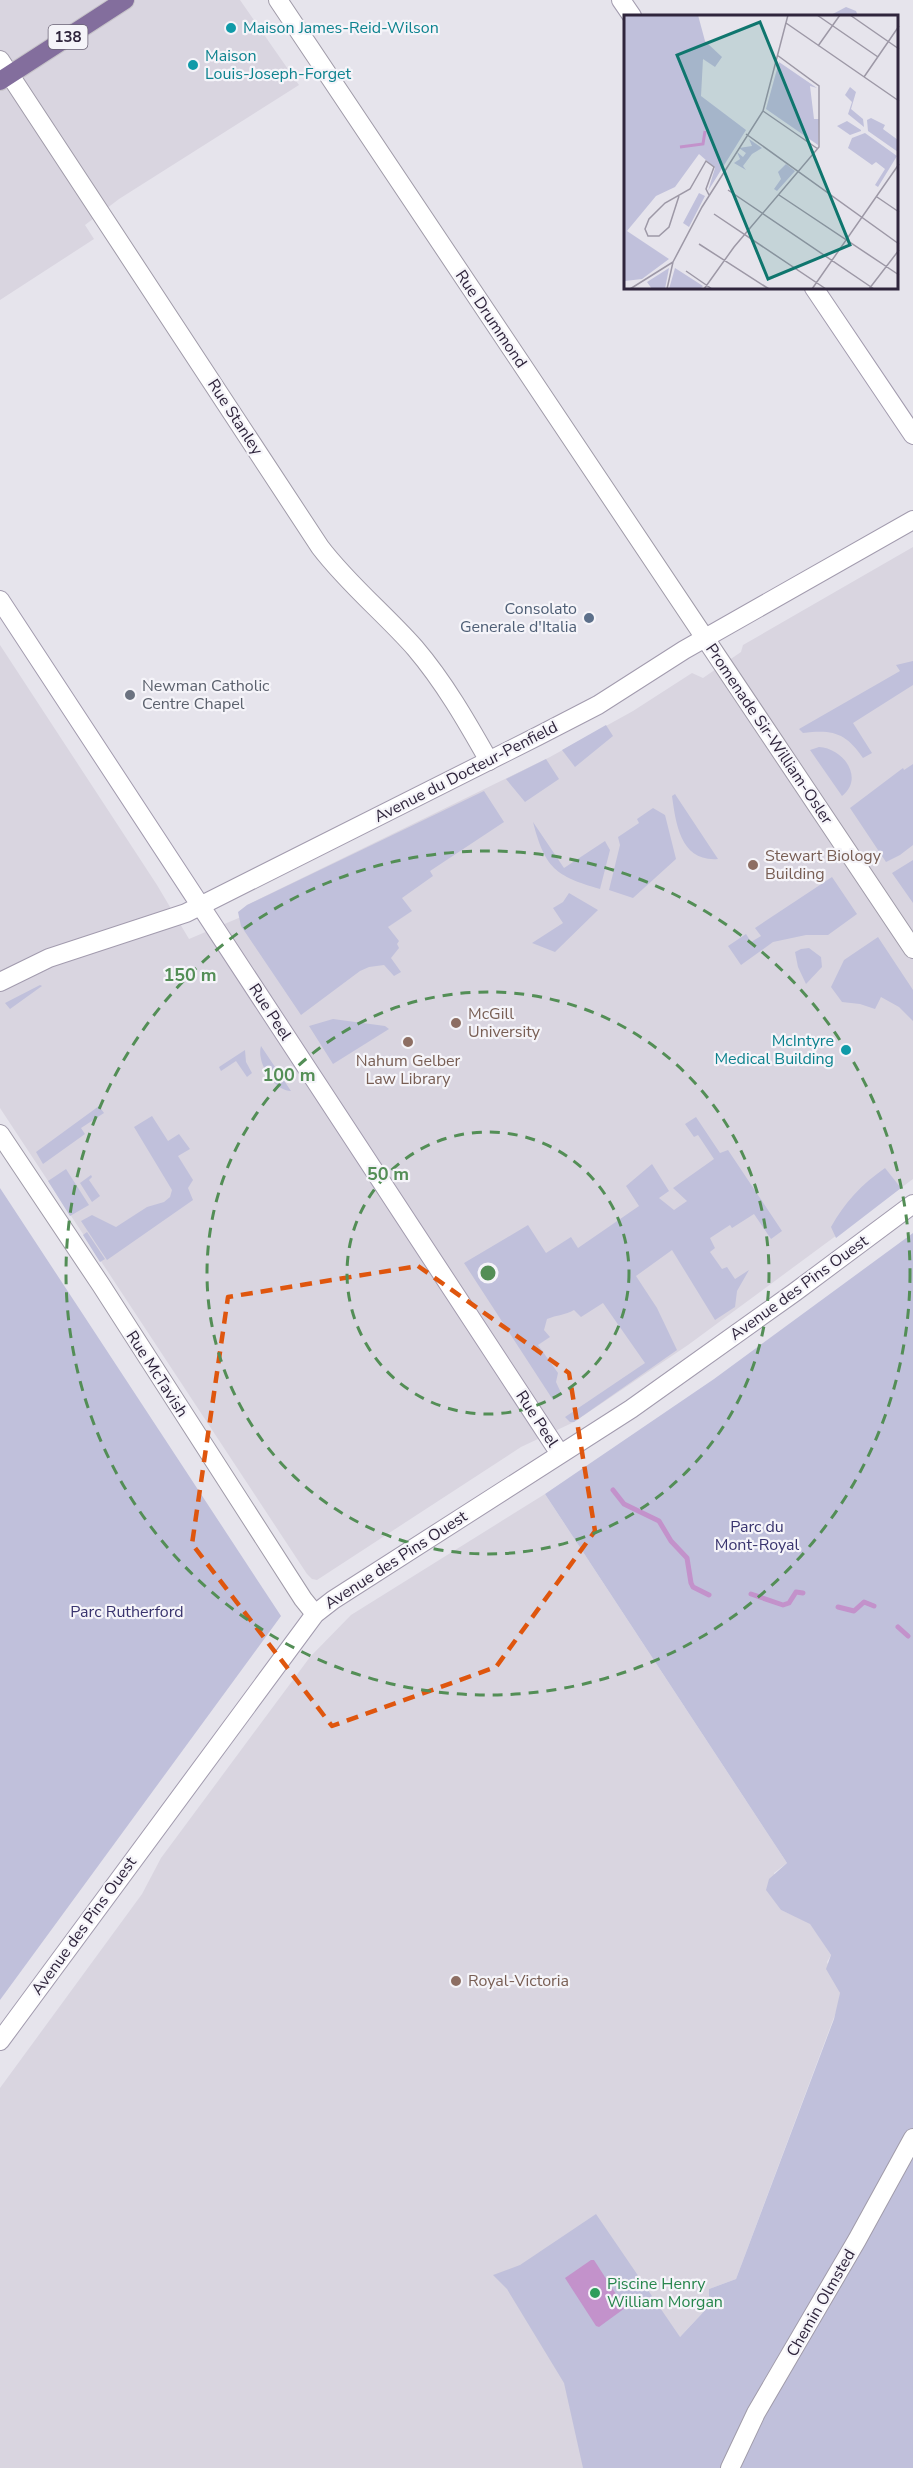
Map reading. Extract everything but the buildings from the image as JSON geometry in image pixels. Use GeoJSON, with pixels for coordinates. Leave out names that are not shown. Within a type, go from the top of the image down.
{"type":"FeatureCollection","features":[{"type":"Feature","properties":{"kind":"main road","name":"138"},"geometry":{"type":"LineString","coordinates":[[3,71],[125,0]]}},
{"type":"Feature","properties":{"kind":"street","name":"Rue Drummond"},"geometry":{"type":"LineString","coordinates":[[278,0],[705,638]]}},
{"type":"Feature","properties":{"kind":"street"},"geometry":{"type":"LineString","coordinates":[[621,0],[631,15]]}},
{"type":"Feature","properties":{"kind":"street","name":"Rue Stanley"},"geometry":{"type":"LineString","coordinates":[[3,71],[320,547],[423,659],[461,713],[489,760]]}},
{"type":"Feature","properties":{"kind":"street"},"geometry":{"type":"LineString","coordinates":[[815,290],[913,435]]}},
{"type":"Feature","properties":{"kind":"street","name":"Avenue du Docteur-Penfield"},"geometry":{"type":"LineString","coordinates":[[0,982],[49,958],[178,917],[598,705],[705,638],[913,520]]}},
{"type":"Feature","properties":{"kind":"street","name":"Rue Peel"},"geometry":{"type":"LineString","coordinates":[[0,600],[561,1454]]}},
{"type":"Feature","properties":{"kind":"street","name":"Promenade Sir-William-Osler"},"geometry":{"type":"LineString","coordinates":[[705,638],[913,950]]}},
{"type":"Feature","properties":{"kind":"street","name":"Rue McTavish"},"geometry":{"type":"LineString","coordinates":[[0,1134],[303,1599],[315,1614]]}},
{"type":"Feature","properties":{"kind":"street","name":"Avenue des Pins Ouest"},"geometry":{"type":"LineString","coordinates":[[0,2041],[315,1614],[660,1389],[913,1204]]}},
{"type":"Feature","properties":{"kind":"street","name":"Chemin Olmsted"},"geometry":{"type":"LineString","coordinates":[[730,2468],[756,2414],[857,2241],[913,2138]]}},
{"type":"Feature","properties":{"kind":"highlighted area"},"geometry":{"type":"Polygon","coordinates":[[[418,1266],[569,1373],[595,1531],[496,1667],[332,1726],[192,1544],[228,1297],[418,1266]]]}},
{"type":"Feature","properties":{"kind":"shaded area"},"geometry":{"type":"Polygon","coordinates":[[[0,0],[240,0],[299,85],[119,199],[85,225],[94,239],[0,300],[0,0]]]}},
{"type":"Feature","properties":{"kind":"shaded area","name":"McGill University"},"geometry":{"type":"Polygon","coordinates":[[[913,547],[913,1179],[688,1345],[574,1422],[521,1447],[317,1580],[312,1579],[0,1108],[0,645],[157,885],[189,939],[241,917],[247,905],[550,757],[633,711],[692,673],[703,678],[741,652],[743,645],[913,547]]]}},
{"type":"Feature","properties":{"kind":"shaded area","name":"Royal-Victoria"},"geometry":{"type":"Polygon","coordinates":[[[545,1494],[787,1863],[774,1873],[781,1910],[810,1923],[831,1955],[827,1962],[840,1993],[839,2004],[736,2279],[709,2289],[709,2306],[679,2338],[605,2468],[0,2468],[0,2088],[142,1894],[161,1858],[310,1657],[351,1615],[545,1494]]]}},
{"type":"Feature","properties":{"kind":"shaded area","name":"Piscine Henry William Morgan"},"geometry":{"type":"Polygon","coordinates":[[[594,2260],[625,2308],[599,2327],[596,2326],[565,2278],[594,2260]]]}},
{"type":"Feature","properties":{"kind":"green space"},"geometry":{"type":"Polygon","coordinates":[[[846,7],[856,11],[858,15],[831,15],[846,7]]]}},
{"type":"Feature","properties":{"kind":"green space"},"geometry":{"type":"Polygon","coordinates":[[[913,661],[913,685],[853,723],[872,753],[863,758],[851,743],[838,735],[823,732],[803,733],[799,729],[900,671],[896,665],[913,661]]]}},
{"type":"Feature","properties":{"kind":"green space"},"geometry":{"type":"Polygon","coordinates":[[[606,725],[613,736],[575,767],[562,750],[606,725]]]}},
{"type":"Feature","properties":{"kind":"green space"},"geometry":{"type":"Polygon","coordinates":[[[819,747],[836,753],[848,765],[851,781],[849,789],[842,796],[810,750],[819,747]]]}},
{"type":"Feature","properties":{"kind":"green space"},"geometry":{"type":"Polygon","coordinates":[[[546,759],[559,779],[525,802],[506,779],[546,759]]]}},
{"type":"Feature","properties":{"kind":"green space"},"geometry":{"type":"Polygon","coordinates":[[[913,764],[913,845],[886,862],[850,808],[903,768],[904,770],[913,764]]]}},
{"type":"Feature","properties":{"kind":"green space"},"geometry":{"type":"Polygon","coordinates":[[[484,791],[504,822],[430,871],[433,876],[402,898],[412,911],[388,927],[399,941],[397,944],[399,948],[391,958],[401,972],[394,976],[384,965],[369,967],[360,971],[301,1015],[241,926],[238,912],[247,905],[484,791]]]}},
{"type":"Feature","properties":{"kind":"green space"},"geometry":{"type":"Polygon","coordinates":[[[675,794],[718,859],[706,858],[688,848],[676,818],[672,796],[675,794]]]}},
{"type":"Feature","properties":{"kind":"green space"},"geometry":{"type":"Polygon","coordinates":[[[653,808],[665,815],[676,859],[633,898],[609,890],[620,845],[618,837],[639,823],[637,819],[653,808]]]}},
{"type":"Feature","properties":{"kind":"green space"},"geometry":{"type":"Polygon","coordinates":[[[533,822],[564,868],[605,841],[610,850],[600,889],[572,880],[554,868],[542,850],[533,822]]]}},
{"type":"Feature","properties":{"kind":"green space"},"geometry":{"type":"Polygon","coordinates":[[[913,860],[913,903],[892,873],[913,860]]]}},
{"type":"Feature","properties":{"kind":"green space"},"geometry":{"type":"Polygon","coordinates":[[[832,877],[857,914],[828,935],[806,935],[773,942],[741,965],[728,946],[746,934],[751,942],[761,936],[755,928],[832,877]]]}},
{"type":"Feature","properties":{"kind":"green space"},"geometry":{"type":"Polygon","coordinates":[[[569,893],[598,910],[555,952],[532,943],[563,923],[553,908],[563,902],[569,893]]]}},
{"type":"Feature","properties":{"kind":"green space"},"geometry":{"type":"Polygon","coordinates":[[[878,937],[913,990],[913,1021],[899,1007],[881,997],[875,1009],[842,1002],[831,987],[844,960],[878,937]]]}},
{"type":"Feature","properties":{"kind":"green space"},"geometry":{"type":"Polygon","coordinates":[[[809,948],[821,957],[822,967],[806,984],[798,967],[795,952],[809,948]]]}},
{"type":"Feature","properties":{"kind":"green space"},"geometry":{"type":"Polygon","coordinates":[[[42,986],[10,1009],[5,1003],[42,986]]]}},
{"type":"Feature","properties":{"kind":"green space"},"geometry":{"type":"Polygon","coordinates":[[[333,1019],[385,1026],[389,1029],[333,1064],[309,1026],[333,1019]]]}},
{"type":"Feature","properties":{"kind":"green space"},"geometry":{"type":"Polygon","coordinates":[[[261,1046],[291,1091],[278,1086],[268,1074],[261,1060],[261,1046]]]}},
{"type":"Feature","properties":{"kind":"green space"},"geometry":{"type":"Polygon","coordinates":[[[245,1050],[246,1062],[252,1073],[247,1077],[236,1061],[221,1071],[219,1067],[245,1050]]]}},
{"type":"Feature","properties":{"kind":"green space"},"geometry":{"type":"Polygon","coordinates":[[[99,1106],[104,1113],[81,1128],[85,1134],[43,1164],[36,1152],[99,1106]]]}},
{"type":"Feature","properties":{"kind":"green space"},"geometry":{"type":"Polygon","coordinates":[[[152,1116],[168,1141],[179,1134],[190,1149],[178,1156],[193,1180],[188,1188],[193,1200],[107,1260],[81,1221],[92,1215],[116,1227],[147,1207],[164,1202],[170,1197],[172,1190],[134,1127],[152,1116]]]}},
{"type":"Feature","properties":{"kind":"green space"},"geometry":{"type":"Polygon","coordinates":[[[696,1117],[720,1153],[728,1150],[782,1231],[771,1239],[754,1214],[732,1228],[730,1225],[710,1238],[715,1248],[710,1252],[722,1269],[727,1267],[735,1279],[749,1270],[737,1291],[735,1307],[715,1320],[672,1250],[636,1276],[657,1308],[677,1350],[574,1422],[570,1422],[565,1417],[645,1363],[603,1303],[581,1317],[574,1310],[547,1319],[544,1330],[550,1337],[538,1345],[558,1373],[556,1382],[562,1395],[553,1400],[464,1263],[528,1225],[546,1253],[571,1237],[578,1248],[639,1206],[626,1186],[652,1164],[669,1191],[659,1198],[674,1210],[687,1201],[673,1188],[714,1159],[698,1135],[694,1137],[685,1124],[696,1117]]]}},
{"type":"Feature","properties":{"kind":"green space"},"geometry":{"type":"Polygon","coordinates":[[[885,1168],[901,1188],[836,1238],[831,1227],[842,1210],[861,1187],[885,1168]]]}},
{"type":"Feature","properties":{"kind":"green space"},"geometry":{"type":"Polygon","coordinates":[[[66,1169],[89,1205],[70,1216],[48,1181],[66,1169]]]}},
{"type":"Feature","properties":{"kind":"green space"},"geometry":{"type":"Polygon","coordinates":[[[91,1175],[89,1180],[100,1196],[92,1202],[80,1183],[91,1175]]]}},
{"type":"Feature","properties":{"kind":"green space","name":"Parc Rutherford"},"geometry":{"type":"Polygon","coordinates":[[[0,1188],[281,1616],[0,2000],[0,1188]]]}},
{"type":"Feature","properties":{"kind":"green space"},"geometry":{"type":"Polygon","coordinates":[[[87,1232],[105,1259],[100,1262],[83,1235],[87,1232]]]}},
{"type":"Feature","properties":{"kind":"green space","name":"Parc du Mont-Royal"},"geometry":{"type":"Polygon","coordinates":[[[913,1233],[913,2468],[583,2468],[564,2383],[507,2289],[493,2275],[520,2265],[596,2214],[680,2337],[709,2306],[709,2289],[736,2279],[834,2019],[840,1993],[826,1969],[831,1955],[810,1924],[781,1910],[766,1890],[769,1879],[787,1863],[545,1494],[714,1379],[913,1233]]]}},
{"type":"Feature","properties":{"kind":"waterway"},"geometry":{"type":"LineString","coordinates":[[613,1490],[624,1504],[659,1521],[671,1541],[687,1558],[693,1587],[709,1595]]}},
{"type":"Feature","properties":{"kind":"waterway"},"geometry":{"type":"LineString","coordinates":[[751,1594],[783,1605],[789,1603],[796,1592],[803,1593]]}},
{"type":"Feature","properties":{"kind":"waterway"},"geometry":{"type":"LineString","coordinates":[[838,1607],[854,1611],[864,1602],[874,1606]]}},
{"type":"Feature","properties":{"kind":"waterway"},"geometry":{"type":"LineString","coordinates":[[898,1627],[908,1636]]}},
{"type":"Feature","properties":{"kind":"place","name":"Maison James-Reid-Wilson"},"geometry":{"type":"Point","coordinates":[231,28]}},
{"type":"Feature","properties":{"kind":"place","name":"Maison Louis-Joseph-Forget"},"geometry":{"type":"Point","coordinates":[193,65]}},
{"type":"Feature","properties":{"kind":"place","name":"Consolato Generale d'Italia"},"geometry":{"type":"Point","coordinates":[589,618]}},
{"type":"Feature","properties":{"kind":"place","name":"Newman Catholic Centre Chapel"},"geometry":{"type":"Point","coordinates":[130,695]}},
{"type":"Feature","properties":{"kind":"place","name":"Stewart Biology Building"},"geometry":{"type":"Point","coordinates":[753,865]}},
{"type":"Feature","properties":{"kind":"place","name":"McGill University"},"geometry":{"type":"Point","coordinates":[456,1023]}},
{"type":"Feature","properties":{"kind":"place","name":"Nahum Gelber Law Library"},"geometry":{"type":"Point","coordinates":[408,1042]}},
{"type":"Feature","properties":{"kind":"place","name":"McIntyre Medical Building"},"geometry":{"type":"Point","coordinates":[846,1050]}},
{"type":"Feature","properties":{"kind":"place","name":"Royal-Victoria"},"geometry":{"type":"Point","coordinates":[456,1981]}},
{"type":"Feature","properties":{"kind":"place","name":"Piscine Henry William Morgan"},"geometry":{"type":"Point","coordinates":[595,2293]}}]}
